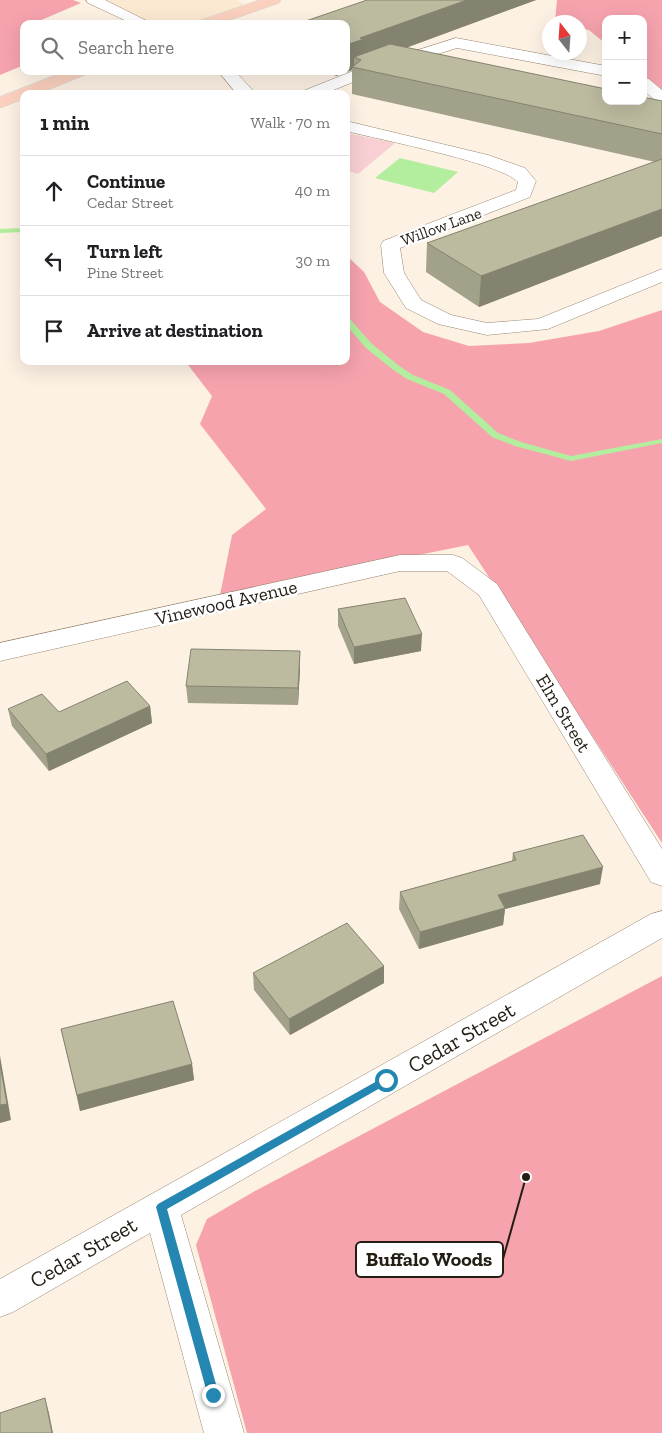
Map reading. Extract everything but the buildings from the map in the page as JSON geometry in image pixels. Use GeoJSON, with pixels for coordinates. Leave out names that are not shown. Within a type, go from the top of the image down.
{"type":"FeatureCollection","features":[{"type":"Feature","properties":{"kind":"main road"},"geometry":{"type":"LineString","coordinates":[[216,20],[274,0]]}},
{"type":"Feature","properties":{"kind":"main road"},"geometry":{"type":"LineString","coordinates":[[33,90],[71,75]]}},
{"type":"Feature","properties":{"kind":"main road"},"geometry":{"type":"LineString","coordinates":[[0,103],[20,95]]}},
{"type":"Feature","properties":{"kind":"street"},"geometry":{"type":"LineString","coordinates":[[93,0],[137,20]]}},
{"type":"Feature","properties":{"kind":"street"},"geometry":{"type":"LineString","coordinates":[[319,90],[364,72],[456,43],[602,71]]}},
{"type":"Feature","properties":{"kind":"street"},"geometry":{"type":"LineString","coordinates":[[230,75],[244,90]]}},
{"type":"Feature","properties":{"kind":"street"},"geometry":{"type":"LineString","coordinates":[[647,85],[662,98]]}},
{"type":"Feature","properties":{"kind":"street","name":"Willow Lane"},"geometry":{"type":"LineString","coordinates":[[350,127],[482,159],[519,172],[527,181],[524,193],[390,245],[394,273],[413,304],[446,320],[487,329],[541,325],[662,275]]}},
{"type":"Feature","properties":{"kind":"street","name":"Vinewood Avenue"},"geometry":{"type":"LineString","coordinates":[[0,652],[400,563],[453,563]]}},
{"type":"Feature","properties":{"kind":"street","name":"Elm Street"},"geometry":{"type":"LineString","coordinates":[[453,563],[488,590],[662,874]]}},
{"type":"Feature","properties":{"kind":"street","name":"Cedar Street"},"geometry":{"type":"LineString","coordinates":[[0,1299],[662,923]]}},
{"type":"Feature","properties":{"kind":"street"},"geometry":{"type":"LineString","coordinates":[[162,1207],[224,1433]]}},
{"type":"Feature","properties":{"kind":"shaded area"},"geometry":{"type":"Polygon","coordinates":[[[0,0],[73,0],[81,3],[41,20],[20,20],[20,67],[0,75],[0,0]]]}},
{"type":"Feature","properties":{"kind":"shaded area"},"geometry":{"type":"Polygon","coordinates":[[[93,0],[236,0],[246,6],[208,20],[137,20],[93,0]]]}},
{"type":"Feature","properties":{"kind":"shaded area"},"geometry":{"type":"Polygon","coordinates":[[[557,0],[662,0],[662,91],[647,79],[647,15],[602,15],[602,41],[587,30],[587,15],[556,15],[557,0]]]}},
{"type":"Feature","properties":{"kind":"shaded area"},"geometry":{"type":"Polygon","coordinates":[[[350,134],[395,143],[358,174],[350,171],[350,134]]]}},
{"type":"Feature","properties":{"kind":"shaded area"},"geometry":{"type":"Polygon","coordinates":[[[400,158],[458,172],[434,193],[375,178],[400,158]]]}},
{"type":"Feature","properties":{"kind":"shaded area"},"geometry":{"type":"Polygon","coordinates":[[[350,259],[364,272],[380,302],[423,332],[469,346],[529,343],[599,331],[662,310],[662,843],[468,545],[220,595],[232,535],[266,509],[200,424],[212,396],[188,365],[350,365],[350,259]]]}},
{"type":"Feature","properties":{"kind":"shaded area"},"geometry":{"type":"Polygon","coordinates":[[[662,976],[662,1433],[247,1433],[196,1245],[207,1219],[255,1191],[662,976]]]}},
{"type":"Feature","properties":{"kind":"waterway"},"geometry":{"type":"LineString","coordinates":[[0,231],[20,230]]}},
{"type":"Feature","properties":{"kind":"waterway"},"geometry":{"type":"LineString","coordinates":[[350,325],[369,346],[395,367],[410,377],[447,392],[495,435],[518,444],[571,459],[662,441]]}},
{"type":"Feature","properties":{"kind":"place","name":"Buffalo Woods"},"geometry":{"type":"Point","coordinates":[526,1177]}},
{"type":"Feature","properties":{"kind":"route"},"geometry":{"type":"LineString","coordinates":[[213,1395],[162,1207],[386,1080]]}}]}
